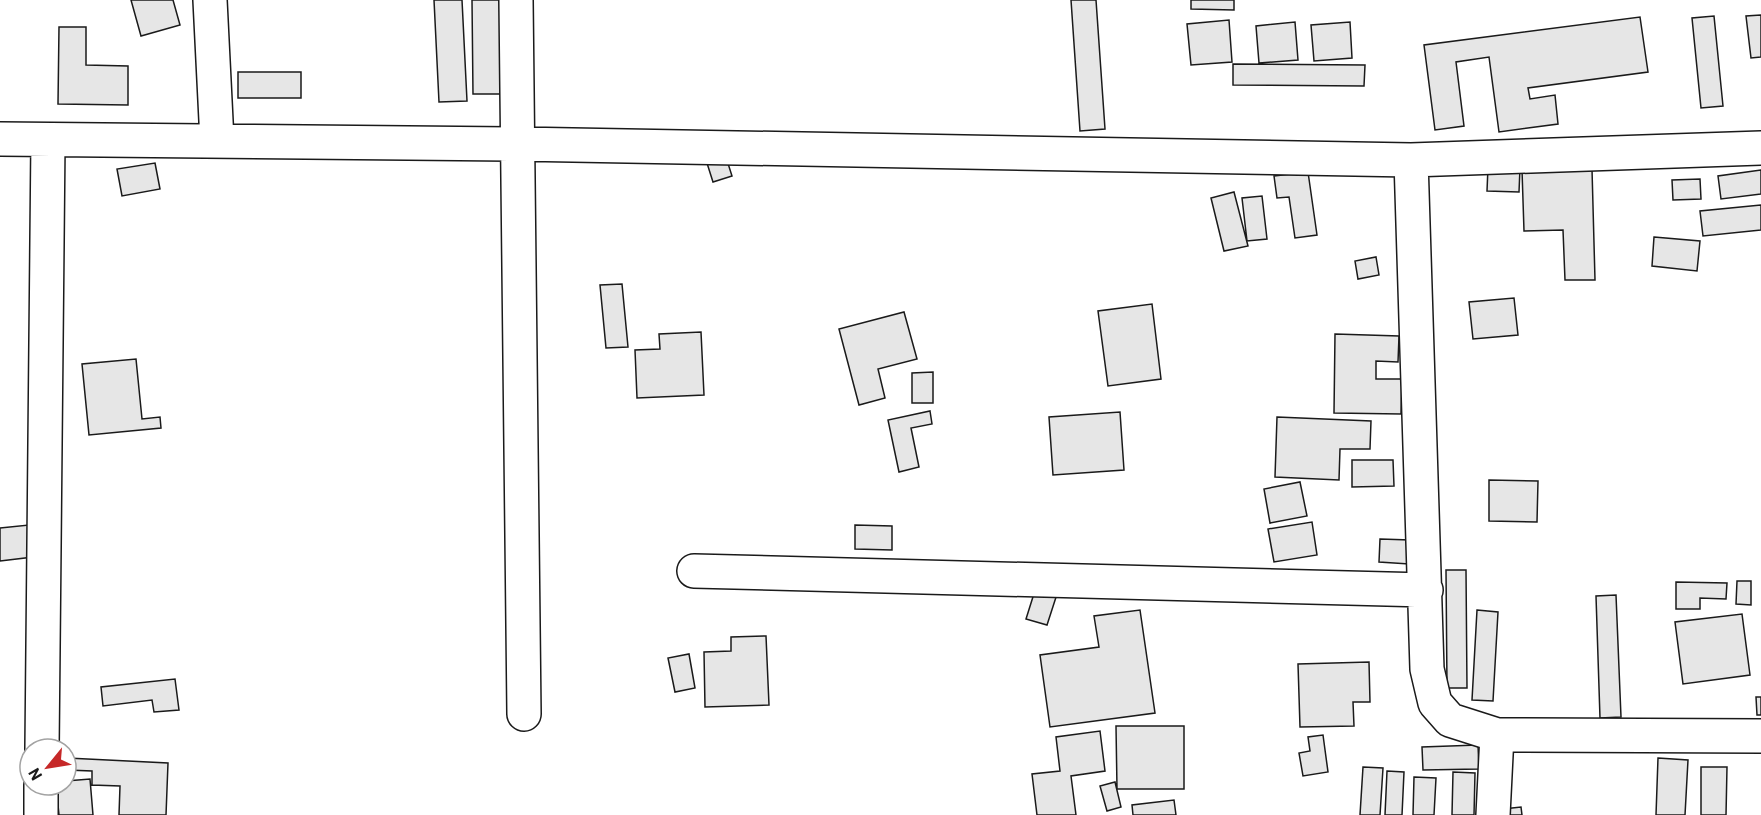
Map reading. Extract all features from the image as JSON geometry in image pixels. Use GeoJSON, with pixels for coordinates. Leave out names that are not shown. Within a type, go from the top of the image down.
{"type":"FeatureCollection","features":[{"type":"Feature","properties":{"kind":"street"},"geometry":{"type":"LineString","coordinates":[[210,0],[217,141]]}},
{"type":"Feature","properties":{"kind":"street"},"geometry":{"type":"LineString","coordinates":[[516,0],[524,714]]}},
{"type":"Feature","properties":{"kind":"street"},"geometry":{"type":"LineString","coordinates":[[0,139],[519,144],[1412,160],[1761,148]]}},
{"type":"Feature","properties":{"kind":"street"},"geometry":{"type":"LineString","coordinates":[[42,737],[48,140]]}},
{"type":"Feature","properties":{"kind":"street"},"geometry":{"type":"LineString","coordinates":[[1412,160],[1427,669],[1435,703],[1450,720],[1497,735],[1761,736]]}},
{"type":"Feature","properties":{"kind":"street"},"geometry":{"type":"LineString","coordinates":[[694,571],[1426,590]]}},
{"type":"Feature","properties":{"kind":"street"},"geometry":{"type":"LineString","coordinates":[[1493,815],[1497,735]]}},
{"type":"Feature","properties":{"kind":"street"},"geometry":{"type":"LineString","coordinates":[[41,797],[41,815]]}},
{"type":"Feature","properties":{"kind":"building"},"geometry":{"type":"Polygon","coordinates":[[[131,0],[173,0],[180,25],[141,36],[131,0]]]}},
{"type":"Feature","properties":{"kind":"building"},"geometry":{"type":"Polygon","coordinates":[[[434,0],[462,0],[467,101],[439,102],[434,0]]]}},
{"type":"Feature","properties":{"kind":"building"},"geometry":{"type":"Polygon","coordinates":[[[472,0],[503,0],[503,94],[473,94],[472,0]]]}},
{"type":"Feature","properties":{"kind":"building"},"geometry":{"type":"Polygon","coordinates":[[[1071,0],[1096,0],[1105,129],[1080,131],[1071,0]]]}},
{"type":"Feature","properties":{"kind":"building"},"geometry":{"type":"Polygon","coordinates":[[[1191,0],[1234,0],[1234,10],[1191,9],[1191,0]]]}},
{"type":"Feature","properties":{"kind":"building"},"geometry":{"type":"Polygon","coordinates":[[[1761,15],[1761,57],[1751,58],[1746,16],[1761,15]]]}},
{"type":"Feature","properties":{"kind":"building"},"geometry":{"type":"Polygon","coordinates":[[[1714,16],[1723,106],[1701,108],[1692,18],[1714,16]]]}},
{"type":"Feature","properties":{"kind":"building"},"geometry":{"type":"Polygon","coordinates":[[[1640,17],[1648,72],[1528,88],[1530,99],[1555,95],[1558,124],[1499,132],[1489,57],[1456,62],[1464,126],[1435,130],[1424,45],[1640,17]]]}},
{"type":"Feature","properties":{"kind":"building"},"geometry":{"type":"Polygon","coordinates":[[[1229,20],[1232,62],[1191,65],[1187,24],[1229,20]]]}},
{"type":"Feature","properties":{"kind":"building"},"geometry":{"type":"Polygon","coordinates":[[[1295,22],[1298,60],[1259,63],[1256,26],[1295,22]]]}},
{"type":"Feature","properties":{"kind":"building"},"geometry":{"type":"Polygon","coordinates":[[[1350,22],[1352,58],[1314,61],[1311,25],[1350,22]]]}},
{"type":"Feature","properties":{"kind":"building"},"geometry":{"type":"Polygon","coordinates":[[[59,27],[86,27],[86,65],[128,66],[128,105],[58,104],[59,27]]]}},
{"type":"Feature","properties":{"kind":"building"},"geometry":{"type":"Polygon","coordinates":[[[1233,64],[1365,65],[1364,86],[1233,85],[1233,64]]]}},
{"type":"Feature","properties":{"kind":"building"},"geometry":{"type":"Polygon","coordinates":[[[238,72],[301,72],[301,98],[238,98],[238,72]]]}},
{"type":"Feature","properties":{"kind":"building"},"geometry":{"type":"Polygon","coordinates":[[[725,154],[732,176],[713,182],[706,160],[725,154]]]}},
{"type":"Feature","properties":{"kind":"building"},"geometry":{"type":"Polygon","coordinates":[[[155,163],[160,189],[122,196],[117,169],[155,163]]]}},
{"type":"Feature","properties":{"kind":"building"},"geometry":{"type":"Polygon","coordinates":[[[1488,167],[1520,168],[1519,192],[1487,191],[1488,167]]]}},
{"type":"Feature","properties":{"kind":"building"},"geometry":{"type":"Polygon","coordinates":[[[1592,169],[1595,280],[1565,280],[1563,230],[1524,231],[1522,170],[1592,169]]]}},
{"type":"Feature","properties":{"kind":"building"},"geometry":{"type":"Polygon","coordinates":[[[1761,170],[1761,194],[1721,199],[1718,176],[1761,170]]]}},
{"type":"Feature","properties":{"kind":"building"},"geometry":{"type":"Polygon","coordinates":[[[1308,172],[1317,235],[1295,238],[1289,197],[1277,198],[1274,176],[1308,172]]]}},
{"type":"Feature","properties":{"kind":"building"},"geometry":{"type":"Polygon","coordinates":[[[1700,179],[1701,199],[1673,200],[1672,180],[1700,179]]]}},
{"type":"Feature","properties":{"kind":"building"},"geometry":{"type":"Polygon","coordinates":[[[1234,192],[1248,246],[1224,251],[1211,198],[1234,192]]]}},
{"type":"Feature","properties":{"kind":"building"},"geometry":{"type":"Polygon","coordinates":[[[1262,196],[1267,239],[1247,241],[1242,198],[1262,196]]]}},
{"type":"Feature","properties":{"kind":"building"},"geometry":{"type":"Polygon","coordinates":[[[1761,205],[1761,230],[1703,236],[1700,211],[1761,205]]]}},
{"type":"Feature","properties":{"kind":"building"},"geometry":{"type":"Polygon","coordinates":[[[1654,237],[1700,241],[1697,271],[1652,266],[1654,237]]]}},
{"type":"Feature","properties":{"kind":"building"},"geometry":{"type":"Polygon","coordinates":[[[1376,257],[1379,275],[1358,279],[1355,261],[1376,257]]]}},
{"type":"Feature","properties":{"kind":"building"},"geometry":{"type":"Polygon","coordinates":[[[622,284],[628,347],[606,348],[600,285],[622,284]]]}},
{"type":"Feature","properties":{"kind":"building"},"geometry":{"type":"Polygon","coordinates":[[[1514,298],[1518,335],[1473,339],[1469,302],[1514,298]]]}},
{"type":"Feature","properties":{"kind":"building"},"geometry":{"type":"Polygon","coordinates":[[[1152,304],[1161,379],[1108,386],[1098,311],[1152,304]]]}},
{"type":"Feature","properties":{"kind":"building"},"geometry":{"type":"Polygon","coordinates":[[[904,312],[917,359],[878,369],[885,398],[859,405],[839,329],[904,312]]]}},
{"type":"Feature","properties":{"kind":"building"},"geometry":{"type":"Polygon","coordinates":[[[701,332],[704,395],[637,398],[635,350],[660,349],[659,334],[701,332]]]}},
{"type":"Feature","properties":{"kind":"building"},"geometry":{"type":"Polygon","coordinates":[[[1335,334],[1399,336],[1398,362],[1376,361],[1376,379],[1402,379],[1401,414],[1334,413],[1335,334]]]}},
{"type":"Feature","properties":{"kind":"building"},"geometry":{"type":"Polygon","coordinates":[[[136,359],[142,419],[160,417],[161,428],[89,435],[82,364],[136,359]]]}},
{"type":"Feature","properties":{"kind":"building"},"geometry":{"type":"Polygon","coordinates":[[[933,372],[933,403],[912,403],[912,373],[933,372]]]}},
{"type":"Feature","properties":{"kind":"building"},"geometry":{"type":"Polygon","coordinates":[[[930,411],[932,424],[911,428],[919,467],[899,472],[888,420],[930,411]]]}},
{"type":"Feature","properties":{"kind":"building"},"geometry":{"type":"Polygon","coordinates":[[[1120,412],[1124,470],[1053,475],[1049,417],[1120,412]]]}},
{"type":"Feature","properties":{"kind":"building"},"geometry":{"type":"Polygon","coordinates":[[[1277,417],[1371,421],[1370,449],[1340,449],[1339,480],[1275,477],[1277,417]]]}},
{"type":"Feature","properties":{"kind":"building"},"geometry":{"type":"Polygon","coordinates":[[[1352,460],[1393,460],[1394,486],[1352,487],[1352,460]]]}},
{"type":"Feature","properties":{"kind":"building"},"geometry":{"type":"Polygon","coordinates":[[[1489,480],[1538,481],[1537,522],[1489,521],[1489,480]]]}},
{"type":"Feature","properties":{"kind":"building"},"geometry":{"type":"Polygon","coordinates":[[[1300,482],[1307,516],[1270,523],[1264,489],[1300,482]]]}},
{"type":"Feature","properties":{"kind":"building"},"geometry":{"type":"Polygon","coordinates":[[[1312,522],[1317,555],[1274,562],[1268,529],[1312,522]]]}},
{"type":"Feature","properties":{"kind":"building"},"geometry":{"type":"Polygon","coordinates":[[[29,525],[33,557],[0,561],[0,528],[29,525]]]}},
{"type":"Feature","properties":{"kind":"building"},"geometry":{"type":"Polygon","coordinates":[[[855,525],[892,526],[892,550],[855,549],[855,525]]]}},
{"type":"Feature","properties":{"kind":"building"},"geometry":{"type":"Polygon","coordinates":[[[1380,539],[1410,540],[1409,564],[1379,562],[1380,539]]]}},
{"type":"Feature","properties":{"kind":"building"},"geometry":{"type":"Polygon","coordinates":[[[1446,570],[1466,570],[1467,688],[1447,688],[1446,570]]]}},
{"type":"Feature","properties":{"kind":"building"},"geometry":{"type":"Polygon","coordinates":[[[1737,581],[1751,581],[1751,605],[1736,604],[1737,581]]]}},
{"type":"Feature","properties":{"kind":"building"},"geometry":{"type":"Polygon","coordinates":[[[1676,582],[1727,583],[1726,599],[1700,598],[1700,609],[1676,609],[1676,582]]]}},
{"type":"Feature","properties":{"kind":"building"},"geometry":{"type":"Polygon","coordinates":[[[1037,584],[1058,591],[1047,625],[1026,619],[1037,584]]]}},
{"type":"Feature","properties":{"kind":"building"},"geometry":{"type":"Polygon","coordinates":[[[1616,595],[1621,717],[1600,718],[1596,596],[1616,595]]]}},
{"type":"Feature","properties":{"kind":"building"},"geometry":{"type":"Polygon","coordinates":[[[1140,610],[1155,713],[1050,727],[1040,655],[1099,647],[1094,616],[1140,610]]]}},
{"type":"Feature","properties":{"kind":"building"},"geometry":{"type":"Polygon","coordinates":[[[1477,610],[1498,612],[1493,701],[1472,700],[1477,610]]]}},
{"type":"Feature","properties":{"kind":"building"},"geometry":{"type":"Polygon","coordinates":[[[1742,614],[1750,675],[1683,684],[1675,622],[1742,614]]]}},
{"type":"Feature","properties":{"kind":"building"},"geometry":{"type":"Polygon","coordinates":[[[766,636],[769,705],[705,707],[704,652],[731,651],[731,637],[766,636]]]}},
{"type":"Feature","properties":{"kind":"building"},"geometry":{"type":"Polygon","coordinates":[[[689,654],[695,688],[675,692],[668,658],[689,654]]]}},
{"type":"Feature","properties":{"kind":"building"},"geometry":{"type":"Polygon","coordinates":[[[1369,662],[1370,702],[1353,702],[1354,726],[1300,727],[1298,664],[1369,662]]]}},
{"type":"Feature","properties":{"kind":"building"},"geometry":{"type":"Polygon","coordinates":[[[175,679],[179,710],[154,712],[152,700],[103,706],[101,687],[175,679]]]}},
{"type":"Feature","properties":{"kind":"building"},"geometry":{"type":"Polygon","coordinates":[[[1756,697],[1761,697],[1761,715],[1757,715],[1756,697]]]}},
{"type":"Feature","properties":{"kind":"building"},"geometry":{"type":"Polygon","coordinates":[[[1116,726],[1184,726],[1184,789],[1117,789],[1116,726]]]}},
{"type":"Feature","properties":{"kind":"building"},"geometry":{"type":"Polygon","coordinates":[[[1100,731],[1105,771],[1071,776],[1076,815],[1037,815],[1032,774],[1060,771],[1056,737],[1100,731]]]}},
{"type":"Feature","properties":{"kind":"building"},"geometry":{"type":"Polygon","coordinates":[[[1323,735],[1328,772],[1303,776],[1299,753],[1310,751],[1308,737],[1323,735]]]}},
{"type":"Feature","properties":{"kind":"building"},"geometry":{"type":"Polygon","coordinates":[[[1478,745],[1479,769],[1423,770],[1422,747],[1478,745]]]}},
{"type":"Feature","properties":{"kind":"building"},"geometry":{"type":"Polygon","coordinates":[[[1658,758],[1688,760],[1685,815],[1656,815],[1658,758]]]}},
{"type":"Feature","properties":{"kind":"building"},"geometry":{"type":"Polygon","coordinates":[[[78,759],[168,763],[166,815],[119,815],[120,786],[92,785],[92,771],[78,770],[78,759]]]}},
{"type":"Feature","properties":{"kind":"building"},"geometry":{"type":"Polygon","coordinates":[[[1363,767],[1383,768],[1380,815],[1360,815],[1363,767]]]}},
{"type":"Feature","properties":{"kind":"building"},"geometry":{"type":"Polygon","coordinates":[[[1701,767],[1727,767],[1726,815],[1701,815],[1701,767]]]}},
{"type":"Feature","properties":{"kind":"building"},"geometry":{"type":"Polygon","coordinates":[[[1387,771],[1404,772],[1402,815],[1385,815],[1387,771]]]}},
{"type":"Feature","properties":{"kind":"building"},"geometry":{"type":"Polygon","coordinates":[[[1453,772],[1475,773],[1474,815],[1452,815],[1453,772]]]}},
{"type":"Feature","properties":{"kind":"building"},"geometry":{"type":"Polygon","coordinates":[[[1414,777],[1436,778],[1434,815],[1413,815],[1414,777]]]}},
{"type":"Feature","properties":{"kind":"building"},"geometry":{"type":"Polygon","coordinates":[[[90,779],[93,815],[59,815],[57,797],[78,797],[78,780],[90,779]]]}},
{"type":"Feature","properties":{"kind":"building"},"geometry":{"type":"Polygon","coordinates":[[[1115,782],[1121,807],[1107,811],[1100,786],[1115,782]]]}},
{"type":"Feature","properties":{"kind":"building"},"geometry":{"type":"Polygon","coordinates":[[[1174,800],[1176,815],[1133,815],[1132,805],[1174,800]]]}},
{"type":"Feature","properties":{"kind":"building"},"geometry":{"type":"Polygon","coordinates":[[[1521,807],[1522,815],[1504,815],[1503,809],[1521,807]]]}}]}
